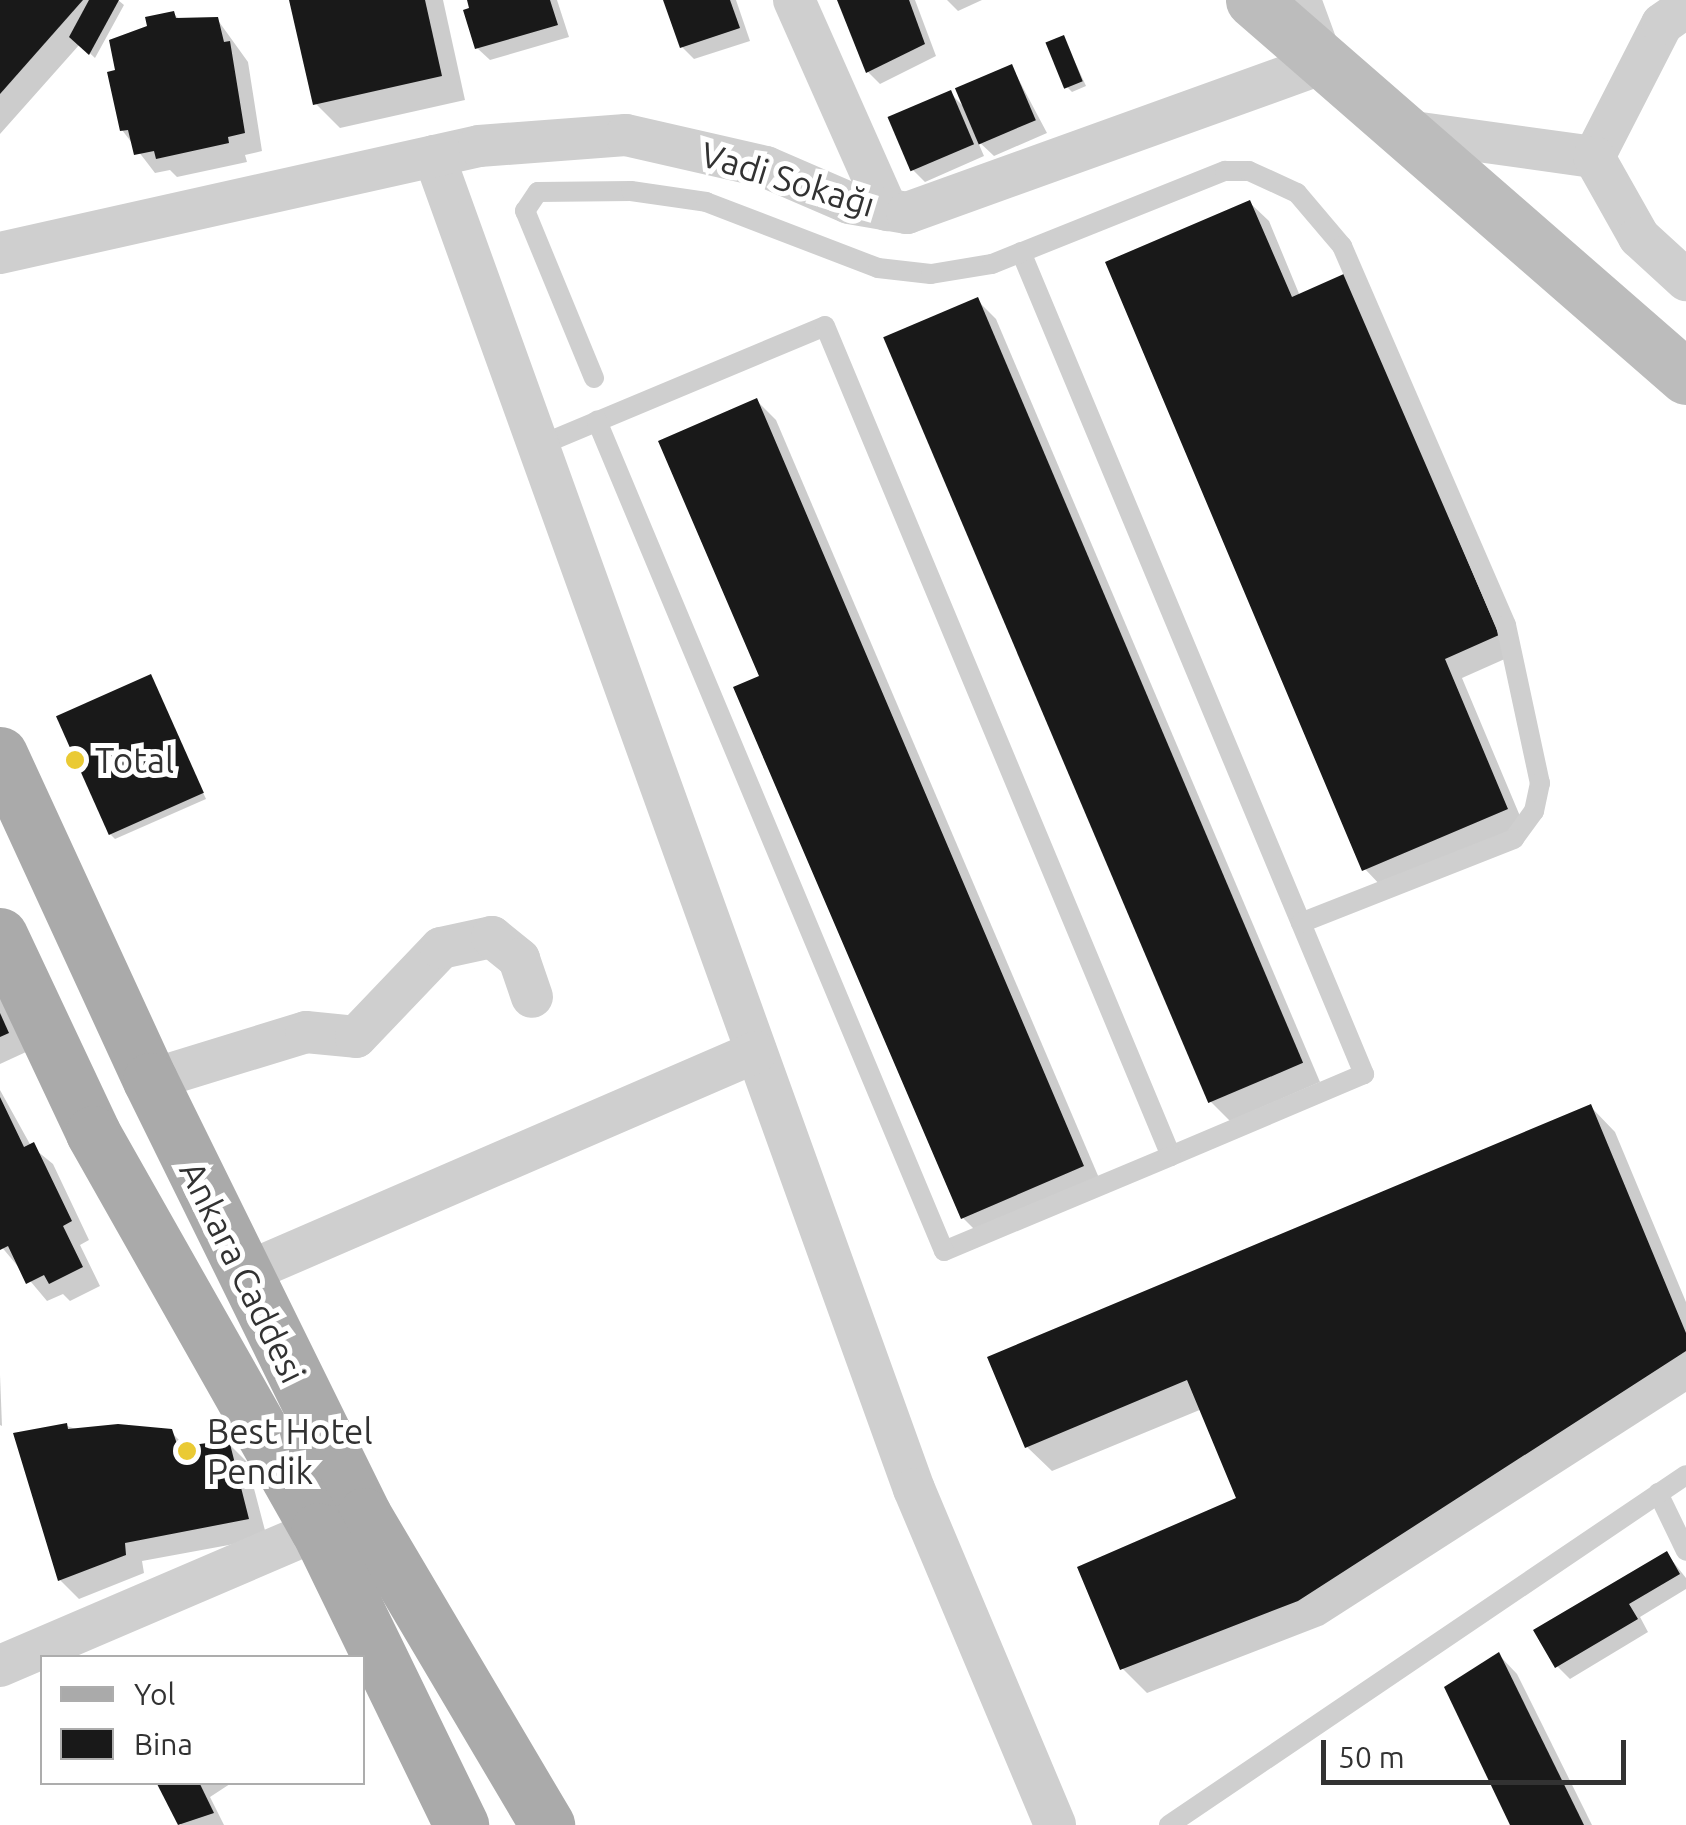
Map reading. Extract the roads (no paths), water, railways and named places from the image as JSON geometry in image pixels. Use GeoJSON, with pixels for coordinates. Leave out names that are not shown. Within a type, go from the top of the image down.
{"type":"FeatureCollection","features":[{"type":"Feature","properties":{"kind":"main road","name":"Ankara Caddesi"},"geometry":{"type":"LineString","coordinates":[[0,754],[150,1080],[364,1515],[547,1825]]}},
{"type":"Feature","properties":{"kind":"main road","name":"Ankara Caddesi"},"geometry":{"type":"LineString","coordinates":[[0,935],[93,1133],[318,1530],[461,1825]]}},
{"type":"Feature","properties":{"kind":"street"},"geometry":{"type":"LineString","coordinates":[[794,0],[886,210]]}},
{"type":"Feature","properties":{"kind":"street"},"geometry":{"type":"LineString","coordinates":[[1253,0],[1686,377]]}},
{"type":"Feature","properties":{"kind":"street"},"geometry":{"type":"LineString","coordinates":[[1300,0],[1323,63]]}},
{"type":"Feature","properties":{"kind":"street"},"geometry":{"type":"LineString","coordinates":[[1594,156],[1662,24],[1686,7]]}},
{"type":"Feature","properties":{"kind":"street","name":"Vadi Sokağı"},"geometry":{"type":"LineString","coordinates":[[0,253],[434,156],[626,135],[766,166],[849,203],[906,213],[1323,63]]}},
{"type":"Feature","properties":{"kind":"street"},"geometry":{"type":"LineString","coordinates":[[1406,131],[1594,156]]}},
{"type":"Feature","properties":{"kind":"street"},"geometry":{"type":"LineString","coordinates":[[434,156],[608,651],[678,822],[756,1052],[914,1489],[1055,1825]]}},
{"type":"Feature","properties":{"kind":"street"},"geometry":{"type":"LineString","coordinates":[[1594,156],[1639,237],[1686,280]]}},
{"type":"Feature","properties":{"kind":"street"},"geometry":{"type":"LineString","coordinates":[[150,1080],[306,1032],[356,1037],[441,948],[492,937],[519,959],[532,997]]}},
{"type":"Feature","properties":{"kind":"street"},"geometry":{"type":"LineString","coordinates":[[243,1274],[756,1052]]}},
{"type":"Feature","properties":{"kind":"street"},"geometry":{"type":"LineString","coordinates":[[0,1666],[318,1530]]}},
{"type":"Feature","properties":{"kind":"lane"},"geometry":{"type":"LineString","coordinates":[[594,378],[525,211],[538,192],[631,192],[706,202],[904,273],[962,272],[1225,171],[1249,171],[1297,193],[1342,246],[1506,624],[1540,783],[1526,826],[1514,839],[1301,922]]}},
{"type":"Feature","properties":{"kind":"lane"},"geometry":{"type":"LineString","coordinates":[[598,421],[944,1251],[1364,1074],[1021,252]]}},
{"type":"Feature","properties":{"kind":"lane"},"geometry":{"type":"LineString","coordinates":[[536,447],[825,326],[1171,1156]]}},
{"type":"Feature","properties":{"kind":"lane"},"geometry":{"type":"LineString","coordinates":[[1169,1825],[1686,1475]]}},
{"type":"Feature","properties":{"kind":"lane"},"geometry":{"type":"LineString","coordinates":[[1658,1493],[1686,1551]]}},
{"type":"Feature","properties":{"kind":"place","name":"Total"},"geometry":{"type":"Point","coordinates":[75,760]}},
{"type":"Feature","properties":{"kind":"place","name":"Best Hotel Pendik"},"geometry":{"type":"Point","coordinates":[187,1451]}}]}
